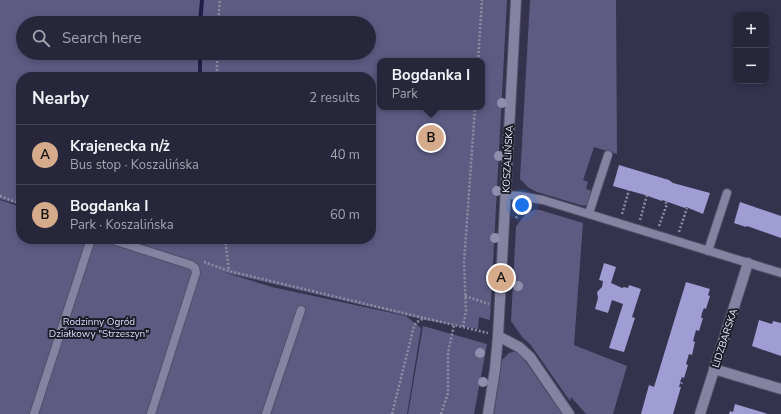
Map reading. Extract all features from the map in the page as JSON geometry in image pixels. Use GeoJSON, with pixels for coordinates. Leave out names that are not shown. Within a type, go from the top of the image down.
{"type":"FeatureCollection","features":[{"type":"Feature","properties":{"kind":"street","name":"KOSZALIŃSKA"},"geometry":{"type":"LineString","coordinates":[[488,414],[495,369],[498,336],[516,0]]}},
{"type":"Feature","properties":{"kind":"street","name":"LIDZBARSKA"},"geometry":{"type":"LineString","coordinates":[[700,414],[748,263]]}},
{"type":"Feature","properties":{"kind":"street"},"geometry":{"type":"LineString","coordinates":[[498,336],[519,347],[530,357],[569,414]]}},
{"type":"Feature","properties":{"kind":"street"},"geometry":{"type":"LineString","coordinates":[[714,369],[781,389]]}},
{"type":"Feature","properties":{"kind":"lane"},"geometry":{"type":"LineString","coordinates":[[589,213],[608,155]]}},
{"type":"Feature","properties":{"kind":"lane"},"geometry":{"type":"LineString","coordinates":[[708,251],[727,193]]}},
{"type":"Feature","properties":{"kind":"lane"},"geometry":{"type":"LineString","coordinates":[[506,195],[543,200],[589,213],[781,273]]}},
{"type":"Feature","properties":{"kind":"lane"},"geometry":{"type":"LineString","coordinates":[[34,414],[89,244]]}},
{"type":"Feature","properties":{"kind":"lane"},"geometry":{"type":"LineString","coordinates":[[126,244],[191,265],[195,268],[196,273],[150,414]]}},
{"type":"Feature","properties":{"kind":"lane"},"geometry":{"type":"LineString","coordinates":[[266,414],[301,310]]}},
{"type":"Feature","properties":{"kind":"path"},"geometry":{"type":"LineString","coordinates":[[219,16],[220,0]]}},
{"type":"Feature","properties":{"kind":"path"},"geometry":{"type":"LineString","coordinates":[[478,58],[482,0]]}},
{"type":"Feature","properties":{"kind":"path"},"geometry":{"type":"LineString","coordinates":[[217,60],[217,72]]}},
{"type":"Feature","properties":{"kind":"path"},"geometry":{"type":"LineString","coordinates":[[463,328],[466,311],[464,263],[475,110]]}},
{"type":"Feature","properties":{"kind":"path"},"geometry":{"type":"LineString","coordinates":[[622,215],[630,190]]}},
{"type":"Feature","properties":{"kind":"path"},"geometry":{"type":"LineString","coordinates":[[0,196],[16,202]]}},
{"type":"Feature","properties":{"kind":"path"},"geometry":{"type":"LineString","coordinates":[[640,220],[647,196]]}},
{"type":"Feature","properties":{"kind":"path"},"geometry":{"type":"LineString","coordinates":[[660,226],[667,202]]}},
{"type":"Feature","properties":{"kind":"path"},"geometry":{"type":"LineString","coordinates":[[514,223],[518,213],[532,207]]}},
{"type":"Feature","properties":{"kind":"path"},"geometry":{"type":"LineString","coordinates":[[679,232],[687,208]]}},
{"type":"Feature","properties":{"kind":"path"},"geometry":{"type":"LineString","coordinates":[[226,244],[229,271]]}},
{"type":"Feature","properties":{"kind":"path"},"geometry":{"type":"LineString","coordinates":[[197,260],[229,271],[498,336]]}},
{"type":"Feature","properties":{"kind":"path"},"geometry":{"type":"LineString","coordinates":[[465,296],[492,305]]}},
{"type":"Feature","properties":{"kind":"path"},"geometry":{"type":"LineString","coordinates":[[392,414],[414,326],[417,322],[424,318]]}},
{"type":"Feature","properties":{"kind":"path"},"geometry":{"type":"LineString","coordinates":[[441,414],[448,393],[448,353],[454,325]]}},
{"type":"Feature","properties":{"kind":"green space","name":"Rodzinny Ogród Działkowy \"Strzeszyn\""},"geometry":{"type":"Polygon","coordinates":[[[0,0],[507,0],[490,320],[479,317],[478,329],[425,320],[223,272],[272,287],[406,316],[421,328],[407,414],[0,414],[0,200],[16,205],[16,244],[134,244],[202,266],[143,244],[376,244],[376,72],[16,72],[16,204],[0,199],[0,0]]]}},
{"type":"Feature","properties":{"kind":"green space"},"geometry":{"type":"Polygon","coordinates":[[[530,0],[616,0],[617,154],[594,147],[583,180],[588,182],[586,189],[592,191],[588,204],[584,206],[537,192],[529,188],[520,179],[530,0]]]}},
{"type":"Feature","properties":{"kind":"green space"},"geometry":{"type":"Polygon","coordinates":[[[534,210],[540,210],[583,223],[574,345],[627,366],[613,414],[586,414],[571,397],[570,401],[530,344],[523,338],[511,321],[516,227],[528,213],[534,210]]]}},
{"type":"Feature","properties":{"kind":"green space"},"geometry":{"type":"Polygon","coordinates":[[[423,326],[487,344],[474,414],[408,414],[423,326]]]}},
{"type":"Feature","properties":{"kind":"green space"},"geometry":{"type":"Polygon","coordinates":[[[516,351],[521,355],[562,414],[494,414],[502,360],[509,353],[516,351]]]}},
{"type":"Feature","properties":{"kind":"building"},"geometry":{"type":"Polygon","coordinates":[[[619,165],[669,180],[673,183],[710,193],[703,214],[686,207],[685,208],[663,200],[662,201],[613,186],[619,165]]]}},
{"type":"Feature","properties":{"kind":"building"},"geometry":{"type":"Polygon","coordinates":[[[740,202],[781,216],[781,238],[734,223],[740,202]]]}},
{"type":"Feature","properties":{"kind":"building"},"geometry":{"type":"Polygon","coordinates":[[[604,263],[616,267],[611,283],[622,288],[628,288],[629,285],[641,289],[632,317],[635,318],[624,352],[609,348],[623,304],[612,300],[608,313],[595,309],[598,298],[597,292],[602,287],[603,281],[599,280],[604,263]]]}},
{"type":"Feature","properties":{"kind":"building"},"geometry":{"type":"Polygon","coordinates":[[[686,282],[710,289],[708,295],[710,296],[706,309],[704,308],[702,313],[701,318],[703,318],[699,331],[696,330],[693,341],[695,342],[692,355],[689,354],[686,364],[688,365],[684,378],[682,377],[680,382],[683,383],[680,383],[679,387],[681,387],[673,414],[641,414],[649,385],[654,387],[686,282]]]}},
{"type":"Feature","properties":{"kind":"building"},"geometry":{"type":"Polygon","coordinates":[[[759,320],[772,324],[773,321],[781,323],[781,356],[752,346],[759,320]]]}},
{"type":"Feature","properties":{"kind":"building"},"geometry":{"type":"Polygon","coordinates":[[[735,404],[768,414],[729,414],[730,411],[733,412],[735,404]]]}},
{"type":"Feature","properties":{"kind":"waterway"},"geometry":{"type":"LineString","coordinates":[[201,16],[202,0]]}},
{"type":"Feature","properties":{"kind":"waterway"},"geometry":{"type":"LineString","coordinates":[[200,60],[200,72]]}},
{"type":"Feature","properties":{"kind":"place","name":"Bogdanka I"},"geometry":{"type":"Point","coordinates":[431,138]}},
{"type":"Feature","properties":{"kind":"place","name":"Krajenecka n/ż"},"geometry":{"type":"Point","coordinates":[501,278]}}]}
